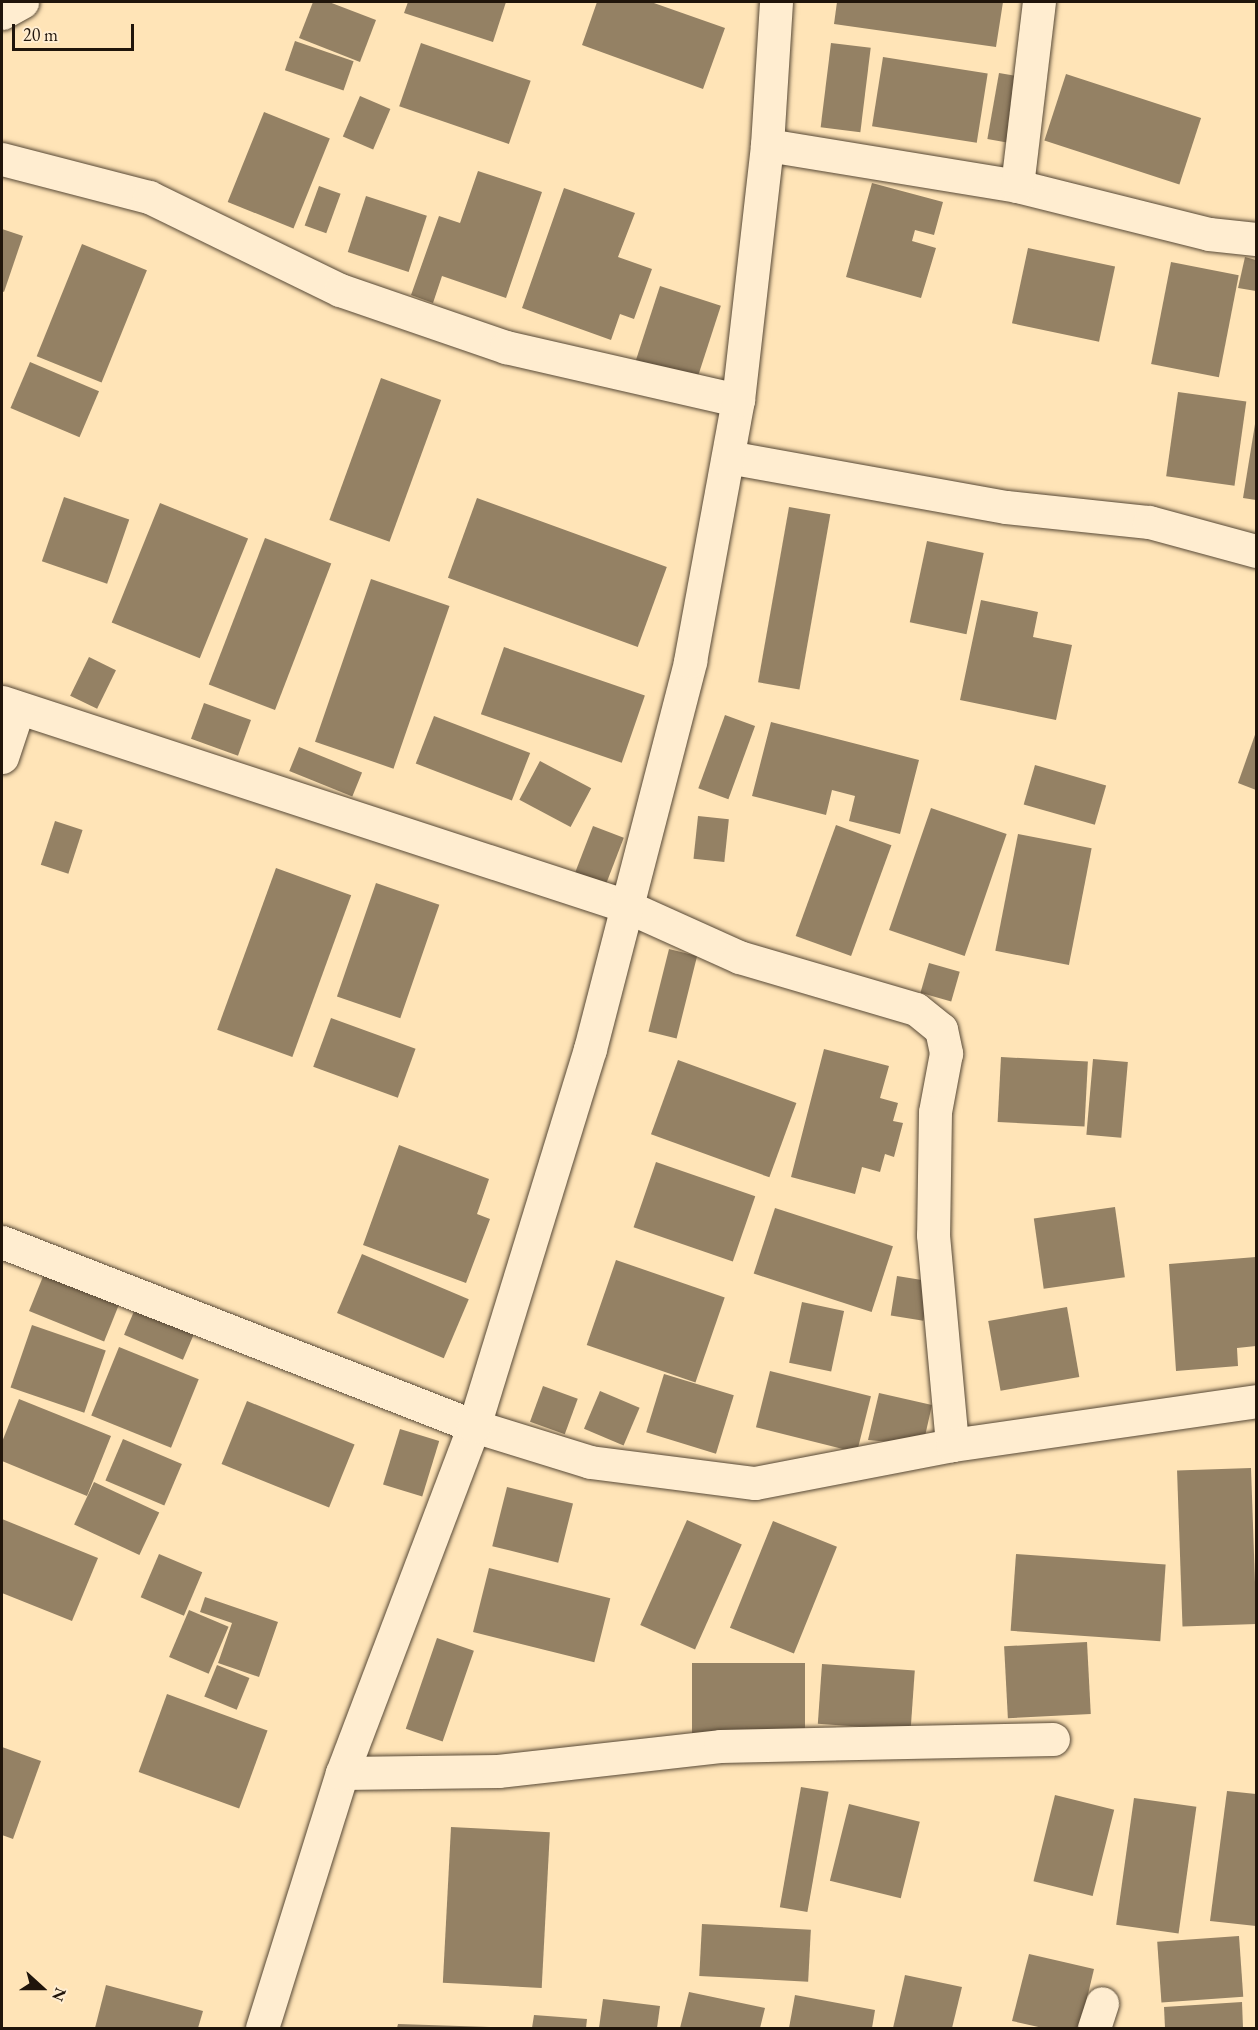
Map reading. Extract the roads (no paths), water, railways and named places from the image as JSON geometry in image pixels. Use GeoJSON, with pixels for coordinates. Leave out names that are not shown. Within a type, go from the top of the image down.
{"type":"FeatureCollection","features":[{"type":"Feature","properties":{"kind":"street"},"geometry":{"type":"LineString","coordinates":[[2,13],[22,2]]}},
{"type":"Feature","properties":{"kind":"street"},"geometry":{"type":"LineString","coordinates":[[262,2028],[342,1773],[474,1426],[590,1049],[690,661],[738,400],[767,145],[776,2]]}},
{"type":"Feature","properties":{"kind":"street"},"geometry":{"type":"LineString","coordinates":[[1017,186],[1039,2]]}},
{"type":"Feature","properties":{"kind":"street"},"geometry":{"type":"LineString","coordinates":[[767,145],[1017,186],[1209,234],[1257,239]]}},
{"type":"Feature","properties":{"kind":"street"},"geometry":{"type":"LineString","coordinates":[[2,159],[149,197],[340,290],[506,347],[738,400]]}},
{"type":"Feature","properties":{"kind":"street"},"geometry":{"type":"LineString","coordinates":[[728,457],[1006,507],[1149,522],[1257,551]]}},
{"type":"Feature","properties":{"kind":"street"},"geometry":{"type":"LineString","coordinates":[[2,757],[10,705],[626,906],[739,957],[916,1009],[941,1029],[946,1053],[935,1112],[933,1235],[951,1445]]}},
{"type":"Feature","properties":{"kind":"street"},"geometry":{"type":"LineString","coordinates":[[2,1242],[474,1426],[590,1462],[755,1483],[951,1445],[1257,1401]]}},
{"type":"Feature","properties":{"kind":"street"},"geometry":{"type":"LineString","coordinates":[[342,1773],[498,1771],[720,1746],[1053,1739]]}}]}
